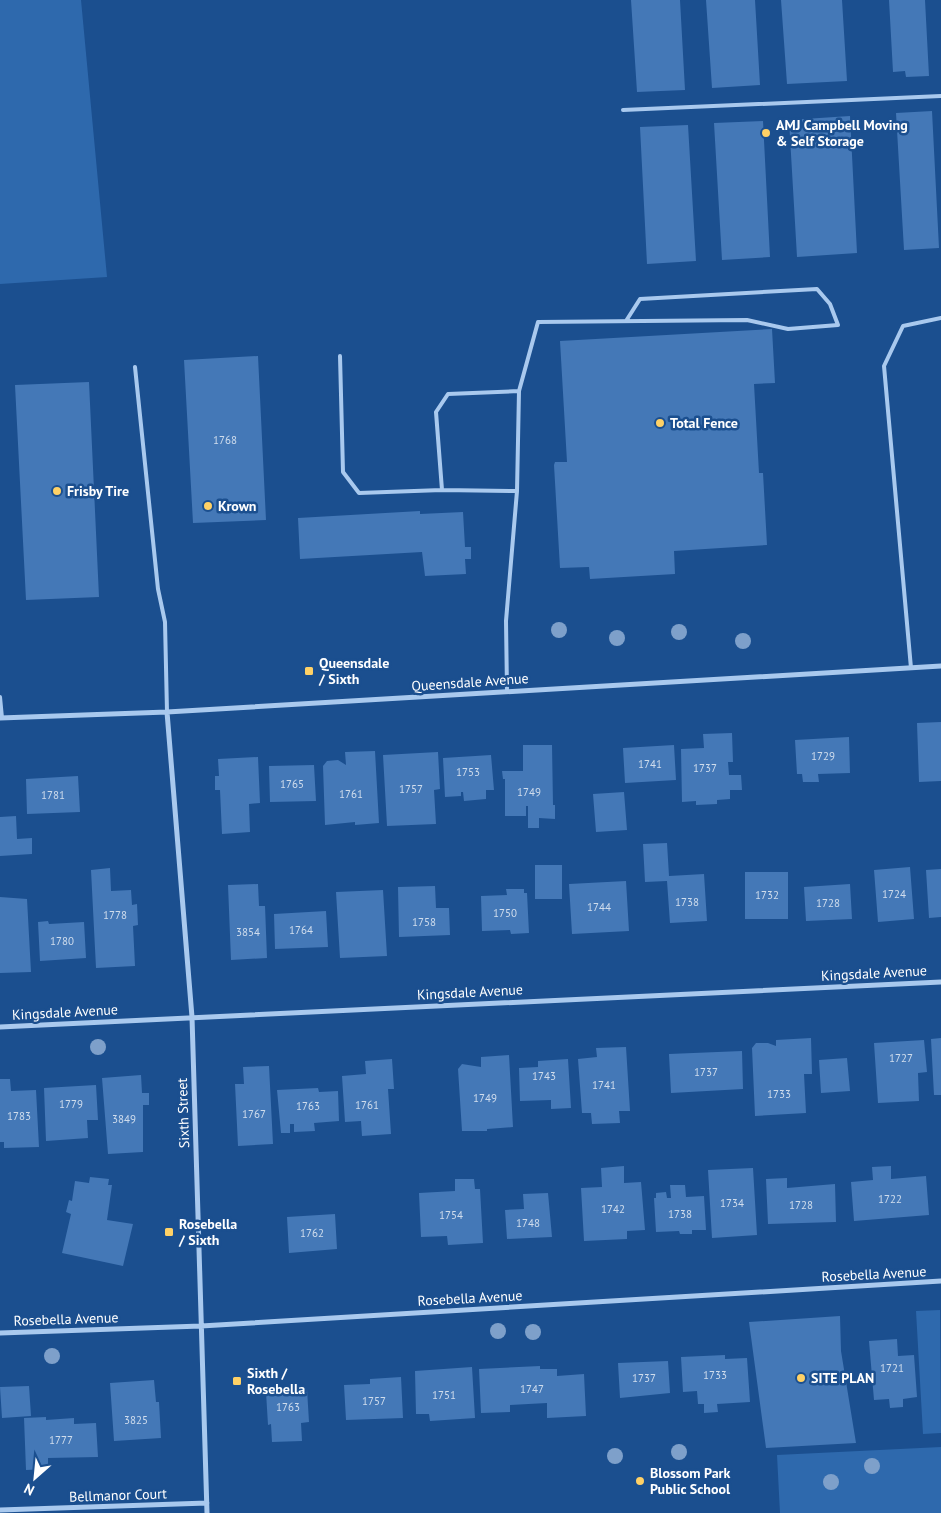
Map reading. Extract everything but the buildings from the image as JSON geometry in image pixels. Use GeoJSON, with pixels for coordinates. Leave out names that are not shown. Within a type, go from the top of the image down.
{"type":"FeatureCollection","features":[{"type":"Feature","properties":{"kind":"street","name":"Queensdale Avenue"},"geometry":{"type":"LineString","coordinates":[[1,718],[167,712],[941,666]]}},
{"type":"Feature","properties":{"kind":"street","name":"Sixth Street"},"geometry":{"type":"LineString","coordinates":[[167,712],[192,1017],[208,1513]]}},
{"type":"Feature","properties":{"kind":"street","name":"Kingsdale Avenue"},"geometry":{"type":"LineString","coordinates":[[0,1027],[941,982]]}},
{"type":"Feature","properties":{"kind":"street","name":"Rosebella Avenue"},"geometry":{"type":"LineString","coordinates":[[0,1332],[201,1326],[941,1281]]}},
{"type":"Feature","properties":{"kind":"street","name":"Bellmanor Court"},"geometry":{"type":"LineString","coordinates":[[0,1510],[207,1503]]}},
{"type":"Feature","properties":{"kind":"lane"},"geometry":{"type":"LineString","coordinates":[[624,110],[941,96]]}},
{"type":"Feature","properties":{"kind":"lane"},"geometry":{"type":"LineString","coordinates":[[507,691],[506,621],[516,491],[519,391],[538,322],[626,322],[747,320],[788,329],[838,325],[830,304],[817,289],[640,299],[626,322]]}},
{"type":"Feature","properties":{"kind":"lane"},"geometry":{"type":"LineString","coordinates":[[911,668],[884,366],[902,326],[941,318]]}},
{"type":"Feature","properties":{"kind":"lane"},"geometry":{"type":"LineString","coordinates":[[340,356],[343,472],[359,493],[442,490],[516,491]]}},
{"type":"Feature","properties":{"kind":"lane"},"geometry":{"type":"LineString","coordinates":[[135,368],[158,589],[165,622],[167,712]]}},
{"type":"Feature","properties":{"kind":"lane"},"geometry":{"type":"LineString","coordinates":[[442,490],[436,412],[448,394],[519,391]]}},
{"type":"Feature","properties":{"kind":"lane"},"geometry":{"type":"LineString","coordinates":[[0,697],[1,718]]}},
{"type":"Feature","properties":{"kind":"shaded area"},"geometry":{"type":"Polygon","coordinates":[[[0,0],[81,0],[107,277],[0,284],[0,0]]]}},
{"type":"Feature","properties":{"kind":"shaded area"},"geometry":{"type":"Polygon","coordinates":[[[940,1310],[941,1433],[923,1434],[916,1311],[940,1310]]]}},
{"type":"Feature","properties":{"kind":"shaded area"},"geometry":{"type":"Polygon","coordinates":[[[941,1447],[941,1513],[780,1513],[777,1455],[941,1447]]]}},
{"type":"Feature","properties":{"kind":"place","name":"AMJ Campbell Moving & Self Storage"},"geometry":{"type":"Point","coordinates":[766,133]}},
{"type":"Feature","properties":{"kind":"place","name":"Total Fence"},"geometry":{"type":"Point","coordinates":[660,423]}},
{"type":"Feature","properties":{"kind":"place","name":"Frisby Tire"},"geometry":{"type":"Point","coordinates":[57,491]}},
{"type":"Feature","properties":{"kind":"place","name":"Krown"},"geometry":{"type":"Point","coordinates":[208,506]}},
{"type":"Feature","properties":{"kind":"place","name":"Queensdale / Sixth"},"geometry":{"type":"Point","coordinates":[309,671]}},
{"type":"Feature","properties":{"kind":"place","name":"Rosebella / Sixth"},"geometry":{"type":"Point","coordinates":[169,1232]}},
{"type":"Feature","properties":{"kind":"place","name":"SITE PLAN"},"geometry":{"type":"Point","coordinates":[801,1378]}},
{"type":"Feature","properties":{"kind":"place","name":"Sixth / Rosebella"},"geometry":{"type":"Point","coordinates":[237,1381]}},
{"type":"Feature","properties":{"kind":"place","name":"Blossom Park Public School"},"geometry":{"type":"Point","coordinates":[640,1481]}}]}
